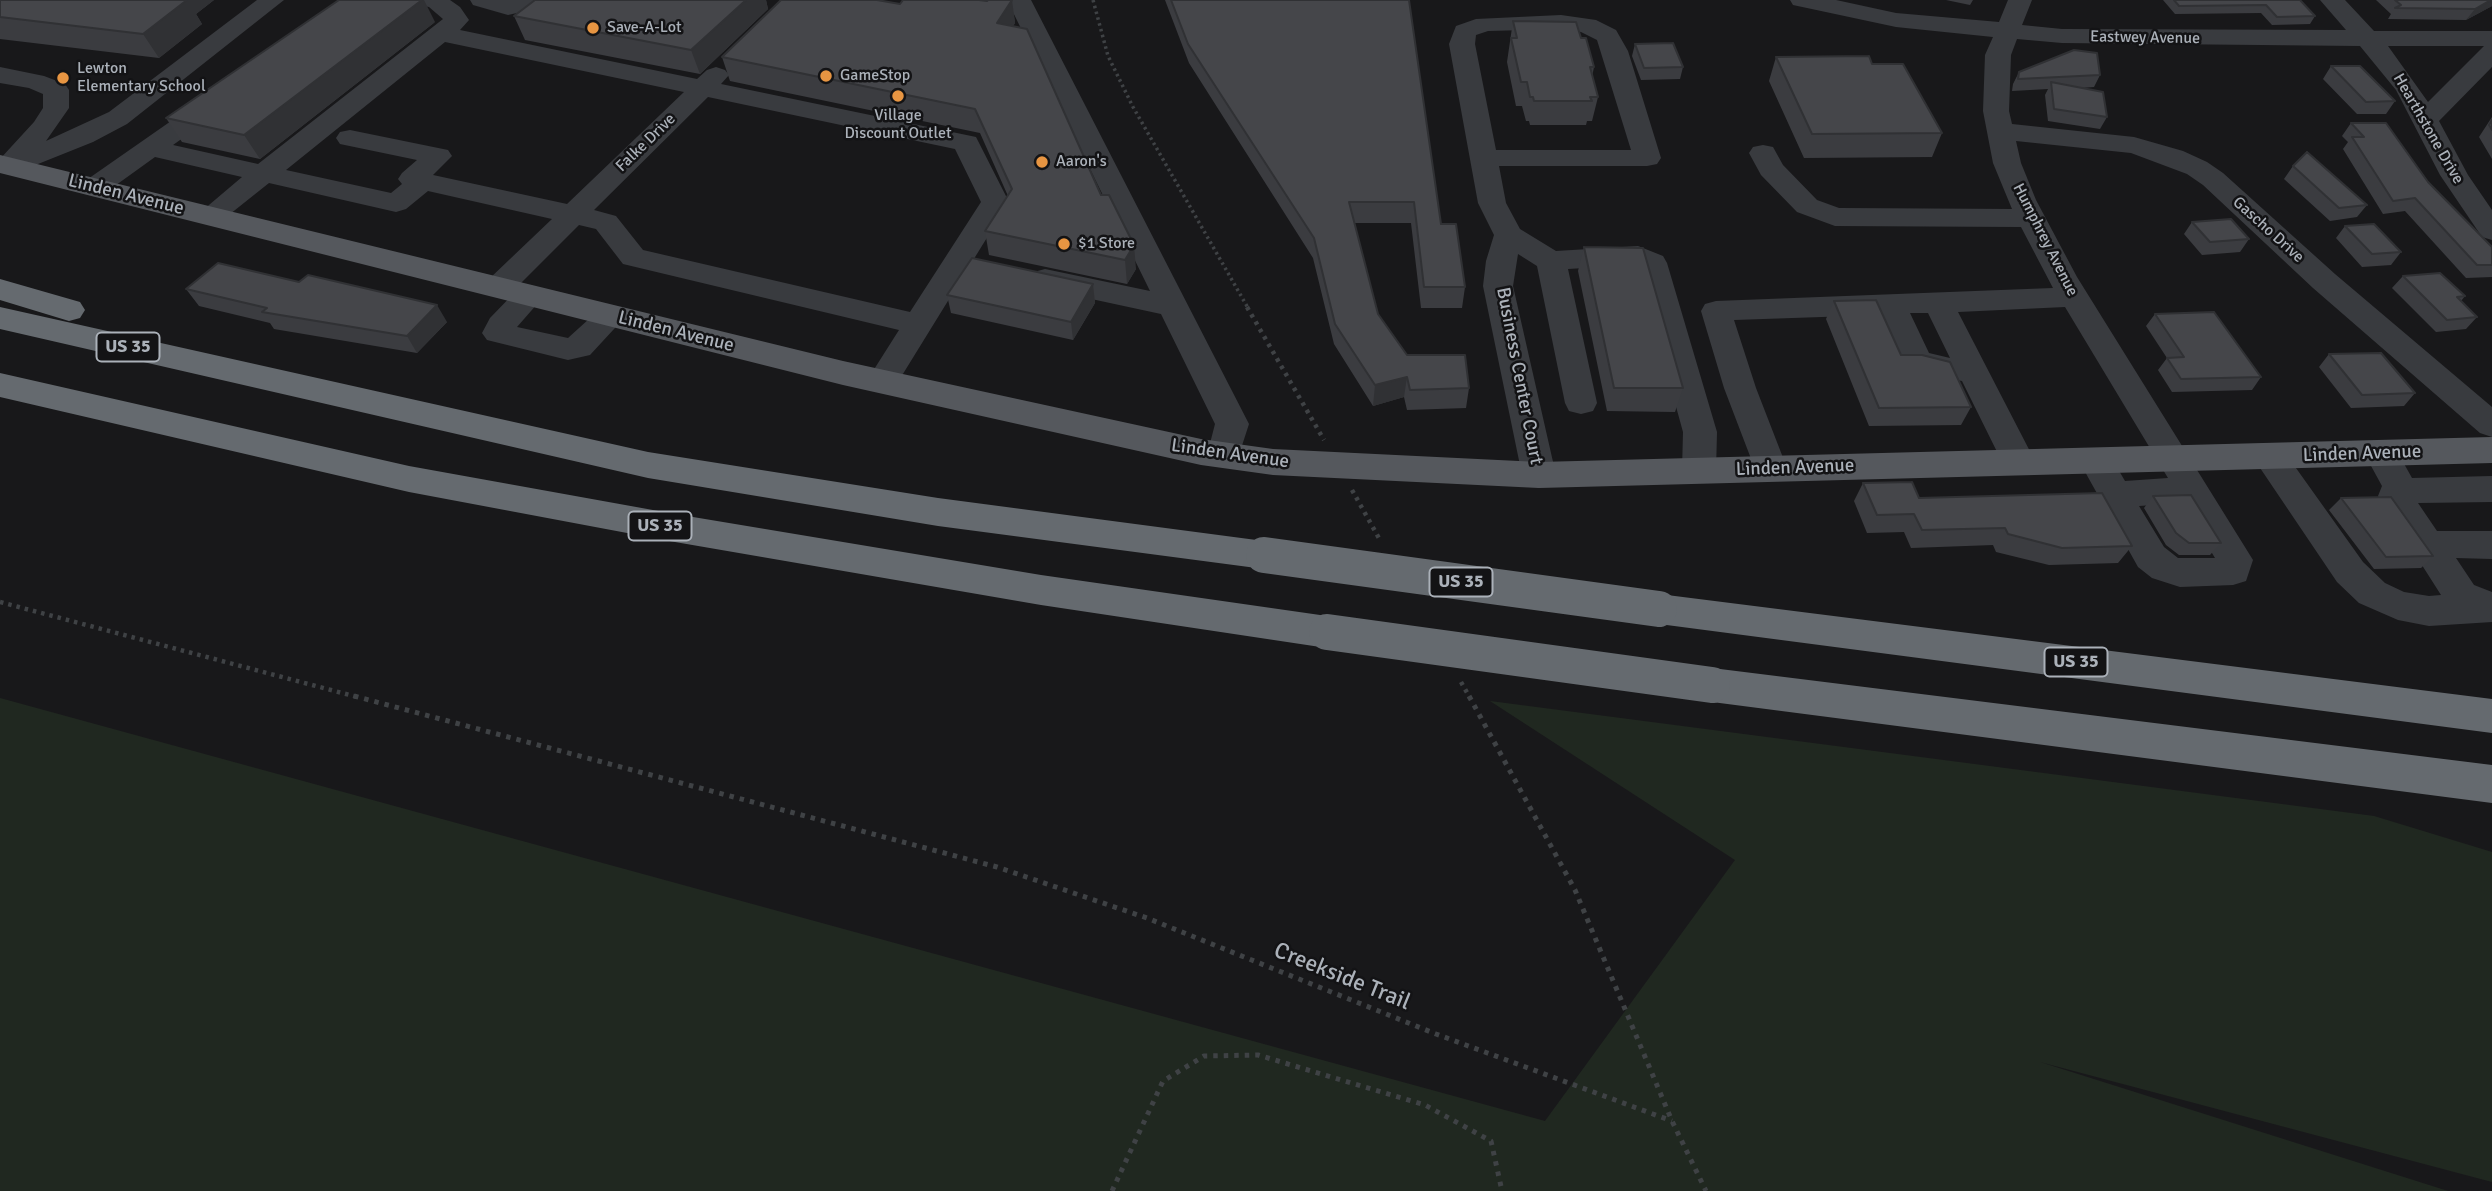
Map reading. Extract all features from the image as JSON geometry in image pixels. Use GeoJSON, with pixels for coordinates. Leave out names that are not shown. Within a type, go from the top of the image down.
{"type":"FeatureCollection","features":[{"type":"Feature","properties":{"kind":"highway"},"geometry":{"type":"LineString","coordinates":[[0,289],[115,324],[256,375]]}},
{"type":"Feature","properties":{"kind":"highway","name":"US 35"},"geometry":{"type":"LineString","coordinates":[[0,318],[648,465],[939,512],[1659,609],[2492,716]]}},
{"type":"Feature","properties":{"kind":"highway","name":"US 35"},"geometry":{"type":"LineString","coordinates":[[0,385],[409,479],[675,528],[1014,585],[1327,632],[1712,685],[2492,784]]}},
{"type":"Feature","properties":{"kind":"highway"},"geometry":{"type":"LineString","coordinates":[[0,411],[409,479]]}},
{"type":"Feature","properties":{"kind":"main road","name":"Linden Avenue"},"geometry":{"type":"LineString","coordinates":[[4,165],[882,382],[1055,422],[1224,455],[1361,468],[1539,475],[2492,450]]}},
{"type":"Feature","properties":{"kind":"street"},"geometry":{"type":"LineString","coordinates":[[4,165],[83,136],[118,118],[272,0]]}},
{"type":"Feature","properties":{"kind":"street"},"geometry":{"type":"LineString","coordinates":[[428,0],[444,7],[450,27]]}},
{"type":"Feature","properties":{"kind":"street"},"geometry":{"type":"LineString","coordinates":[[482,0],[508,8],[543,0]]}},
{"type":"Feature","properties":{"kind":"street"},"geometry":{"type":"LineString","coordinates":[[1019,0],[1232,424],[1224,455]]}},
{"type":"Feature","properties":{"kind":"street","name":"Eastwey Avenue"},"geometry":{"type":"LineString","coordinates":[[1802,0],[1896,20],[2006,32],[2144,38],[2492,39]]}},
{"type":"Feature","properties":{"kind":"street","name":"Humphrey Avenue"},"geometry":{"type":"LineString","coordinates":[[2020,0],[1997,55],[1996,111],[2007,163],[2031,218],[2074,297],[2235,560],[2233,571],[2179,573],[2165,568],[2151,557],[2116,494]]}},
{"type":"Feature","properties":{"kind":"street","name":"Hearthstone Drive"},"geometry":{"type":"LineString","coordinates":[[2332,0],[2368,38],[2409,90],[2454,175],[2491,229]]}},
{"type":"Feature","properties":{"kind":"street"},"geometry":{"type":"LineString","coordinates":[[1485,158],[1647,158],[1615,51],[1607,35],[1587,25],[1561,22],[1493,24],[1465,31],[1462,44],[1492,203],[1509,235],[1551,261],[1638,255],[1652,263],[1700,432],[1699,471]]}},
{"type":"Feature","properties":{"kind":"street"},"geometry":{"type":"LineString","coordinates":[[450,27],[702,88],[966,144],[995,202],[985,267],[918,324],[882,382]]}},
{"type":"Feature","properties":{"kind":"street"},"geometry":{"type":"LineString","coordinates":[[210,216],[450,27]]}},
{"type":"Feature","properties":{"kind":"street"},"geometry":{"type":"LineString","coordinates":[[2426,119],[2492,52]]}},
{"type":"Feature","properties":{"kind":"street","name":"Falke Drive"},"geometry":{"type":"LineString","coordinates":[[611,316],[579,347],[568,349],[498,333],[514,291],[572,214],[730,61]]}},
{"type":"Feature","properties":{"kind":"street"},"geometry":{"type":"LineString","coordinates":[[0,75],[35,81],[55,90],[56,108],[45,126],[4,165]]}},
{"type":"Feature","properties":{"kind":"street"},"geometry":{"type":"LineString","coordinates":[[94,187],[240,86]]}},
{"type":"Feature","properties":{"kind":"street","name":"Gascho Drive"},"geometry":{"type":"LineString","coordinates":[[1999,131],[2134,145],[2174,157],[2197,168],[2213,179],[2324,281],[2492,425]]}},
{"type":"Feature","properties":{"kind":"street"},"geometry":{"type":"LineString","coordinates":[[350,138],[438,156],[412,179],[606,222],[633,257],[918,324]]}},
{"type":"Feature","properties":{"kind":"street"},"geometry":{"type":"LineString","coordinates":[[150,148],[396,203],[423,181]]}},
{"type":"Feature","properties":{"kind":"street"},"geometry":{"type":"LineString","coordinates":[[1763,153],[1770,169],[1807,206],[1835,217],[2031,218]]}},
{"type":"Feature","properties":{"kind":"street","name":"Business Center Court"},"geometry":{"type":"LineString","coordinates":[[1509,235],[1501,261],[1498,286],[1539,475]]}},
{"type":"Feature","properties":{"kind":"street"},"geometry":{"type":"LineString","coordinates":[[1551,261],[1581,403]]}},
{"type":"Feature","properties":{"kind":"street"},"geometry":{"type":"LineString","coordinates":[[985,267],[1173,306]]}},
{"type":"Feature","properties":{"kind":"street"},"geometry":{"type":"LineString","coordinates":[[1770,468],[1744,399],[1716,311],[2074,297]]}},
{"type":"Feature","properties":{"kind":"street"},"geometry":{"type":"LineString","coordinates":[[1938,302],[2020,463]]}},
{"type":"Feature","properties":{"kind":"street"},"geometry":{"type":"LineString","coordinates":[[1891,305],[1917,361],[1976,376]]}},
{"type":"Feature","properties":{"kind":"street"},"geometry":{"type":"LineString","coordinates":[[1513,351],[1570,351]]}},
{"type":"Feature","properties":{"kind":"street"},"geometry":{"type":"LineString","coordinates":[[1692,401],[1744,399]]}},
{"type":"Feature","properties":{"kind":"street"},"geometry":{"type":"LineString","coordinates":[[2381,453],[2399,486],[2395,496],[2461,595],[2489,606]]}},
{"type":"Feature","properties":{"kind":"street"},"geometry":{"type":"LineString","coordinates":[[2269,456],[2350,572],[2372,593],[2398,605],[2428,611],[2489,606]]}},
{"type":"Feature","properties":{"kind":"street"},"geometry":{"type":"LineString","coordinates":[[2096,461],[2116,494],[2192,491]]}},
{"type":"Feature","properties":{"kind":"street"},"geometry":{"type":"LineString","coordinates":[[2397,491],[2492,489]]}},
{"type":"Feature","properties":{"kind":"street"},"geometry":{"type":"LineString","coordinates":[[2427,544],[2492,545]]}},
{"type":"Feature","properties":{"kind":"path"},"geometry":{"type":"LineString","coordinates":[[1093,0],[1108,56],[1133,107],[1326,444]]}},
{"type":"Feature","properties":{"kind":"path"},"geometry":{"type":"LineString","coordinates":[[1348,484],[1384,549]]}},
{"type":"Feature","properties":{"kind":"path","name":"Creekside Trail"},"geometry":{"type":"LineString","coordinates":[[0,602],[997,867],[1147,918],[1499,1057],[1672,1121]]}},
{"type":"Feature","properties":{"kind":"path"},"geometry":{"type":"LineString","coordinates":[[1457,675],[1575,890],[1672,1121],[1706,1191]]}},
{"type":"Feature","properties":{"kind":"path"},"geometry":{"type":"LineString","coordinates":[[1112,1191],[1163,1081],[1204,1056],[1258,1055],[1425,1105],[1492,1141],[1502,1191]]}},
{"type":"Feature","properties":{"kind":"shaded area"},"geometry":{"type":"Polygon","coordinates":[[[0,698],[1545,1121],[1735,860],[1490,701],[2374,816],[2492,852],[2492,1182],[2040,1062],[2448,1191],[0,1191],[0,698]]]}},
{"type":"Feature","properties":{"kind":"building"},"geometry":{"type":"Polygon","coordinates":[[[0,0],[187,0],[143,34],[0,17],[0,0]]]}},
{"type":"Feature","properties":{"kind":"building"},"geometry":{"type":"Polygon","coordinates":[[[339,0],[422,0],[244,135],[166,118],[339,0]]]}},
{"type":"Feature","properties":{"kind":"building"},"geometry":{"type":"Polygon","coordinates":[[[535,0],[746,0],[691,50],[514,16],[535,0]]]}},
{"type":"Feature","properties":{"kind":"building"},"geometry":{"type":"Polygon","coordinates":[[[781,0],[877,0],[900,4],[903,0],[1012,0],[997,23],[1027,29],[1101,195],[1109,195],[1134,245],[1125,260],[985,231],[1012,189],[975,109],[722,57],[781,0]]]}},
{"type":"Feature","properties":{"kind":"building"},"geometry":{"type":"Polygon","coordinates":[[[1171,0],[1409,0],[1441,224],[1456,224],[1465,287],[1424,287],[1414,202],[1349,202],[1378,314],[1407,355],[1465,355],[1469,388],[1410,390],[1407,377],[1375,385],[1335,324],[1314,238],[1188,44],[1171,0]]]}},
{"type":"Feature","properties":{"kind":"building"},"geometry":{"type":"Polygon","coordinates":[[[2174,0],[2300,0],[2315,16],[2277,17],[2266,5],[2179,6],[2174,0]]]}},
{"type":"Feature","properties":{"kind":"building"},"geometry":{"type":"Polygon","coordinates":[[[2395,0],[2491,0],[2475,9],[2395,8],[2401,5],[2395,0]]]}},
{"type":"Feature","properties":{"kind":"building"},"geometry":{"type":"Polygon","coordinates":[[[1513,21],[1576,22],[1581,38],[1586,38],[1598,97],[1590,97],[1592,101],[1534,101],[1533,97],[1530,97],[1527,82],[1521,82],[1511,38],[1517,38],[1513,21]]]}},
{"type":"Feature","properties":{"kind":"building"},"geometry":{"type":"Polygon","coordinates":[[[1673,43],[1683,67],[1644,68],[1635,44],[1673,43]]]}},
{"type":"Feature","properties":{"kind":"building"},"geometry":{"type":"Polygon","coordinates":[[[2074,50],[2097,53],[2100,75],[2018,79],[2019,72],[2074,50]]]}},
{"type":"Feature","properties":{"kind":"building"},"geometry":{"type":"Polygon","coordinates":[[[1869,56],[1872,64],[1903,64],[1942,133],[1812,134],[1776,57],[1869,56]]]}},
{"type":"Feature","properties":{"kind":"building"},"geometry":{"type":"Polygon","coordinates":[[[2331,66],[2360,66],[2395,101],[2366,102],[2331,66]]]}},
{"type":"Feature","properties":{"kind":"building"},"geometry":{"type":"Polygon","coordinates":[[[2051,82],[2103,92],[2107,117],[2054,109],[2051,82]]]}},
{"type":"Feature","properties":{"kind":"building"},"geometry":{"type":"Polygon","coordinates":[[[2351,123],[2386,123],[2428,182],[2492,247],[2492,265],[2477,265],[2415,198],[2393,201],[2352,137],[2364,137],[2351,123]]]}},
{"type":"Feature","properties":{"kind":"building"},"geometry":{"type":"Polygon","coordinates":[[[2307,152],[2367,205],[2339,208],[2293,166],[2307,152]]]}},
{"type":"Feature","properties":{"kind":"building"},"geometry":{"type":"Polygon","coordinates":[[[2231,219],[2249,239],[2210,242],[2192,222],[2231,219]]]}},
{"type":"Feature","properties":{"kind":"building"},"geometry":{"type":"Polygon","coordinates":[[[2374,224],[2401,252],[2372,254],[2345,226],[2374,224]]]}},
{"type":"Feature","properties":{"kind":"building"},"geometry":{"type":"Polygon","coordinates":[[[1584,247],[1643,248],[1683,388],[1614,388],[1584,247]]]}},
{"type":"Feature","properties":{"kind":"building"},"geometry":{"type":"Polygon","coordinates":[[[972,258],[1093,284],[1071,322],[947,295],[972,258]]]}},
{"type":"Feature","properties":{"kind":"building"},"geometry":{"type":"Polygon","coordinates":[[[218,263],[299,282],[308,275],[437,305],[407,336],[262,312],[267,308],[186,289],[218,263]]]}},
{"type":"Feature","properties":{"kind":"building"},"geometry":{"type":"Polygon","coordinates":[[[2440,273],[2465,296],[2457,297],[2477,317],[2447,320],[2403,276],[2440,273]]]}},
{"type":"Feature","properties":{"kind":"building"},"geometry":{"type":"Polygon","coordinates":[[[1876,300],[1901,355],[1922,355],[1950,362],[1971,407],[1879,408],[1834,301],[1876,300]]]}},
{"type":"Feature","properties":{"kind":"building"},"geometry":{"type":"Polygon","coordinates":[[[2214,312],[2261,377],[2181,379],[2167,358],[2184,357],[2155,314],[2214,312]]]}},
{"type":"Feature","properties":{"kind":"building"},"geometry":{"type":"Polygon","coordinates":[[[2381,353],[2415,393],[2362,395],[2329,354],[2381,353]]]}},
{"type":"Feature","properties":{"kind":"building"},"geometry":{"type":"Polygon","coordinates":[[[1912,482],[1919,498],[2102,493],[2132,546],[2062,548],[2008,534],[2005,528],[1922,530],[1914,514],[1877,515],[1863,483],[1912,482]]]}},
{"type":"Feature","properties":{"kind":"building"},"geometry":{"type":"Polygon","coordinates":[[[2191,495],[2221,543],[2189,543],[2176,533],[2153,496],[2191,495]]]}},
{"type":"Feature","properties":{"kind":"building"},"geometry":{"type":"Polygon","coordinates":[[[2391,497],[2433,556],[2386,557],[2341,498],[2391,497]]]}},
{"type":"Feature","properties":{"kind":"place","name":"Save-A-Lot"},"geometry":{"type":"Point","coordinates":[593,28]}},
{"type":"Feature","properties":{"kind":"place","name":"GameStop"},"geometry":{"type":"Point","coordinates":[826,76]}},
{"type":"Feature","properties":{"kind":"place","name":"Lewton Elementary School"},"geometry":{"type":"Point","coordinates":[63,78]}},
{"type":"Feature","properties":{"kind":"place","name":"Village Discount Outlet"},"geometry":{"type":"Point","coordinates":[898,96]}},
{"type":"Feature","properties":{"kind":"place","name":"Aaron's"},"geometry":{"type":"Point","coordinates":[1042,162]}},
{"type":"Feature","properties":{"kind":"place","name":"$1 Store"},"geometry":{"type":"Point","coordinates":[1064,244]}}]}
